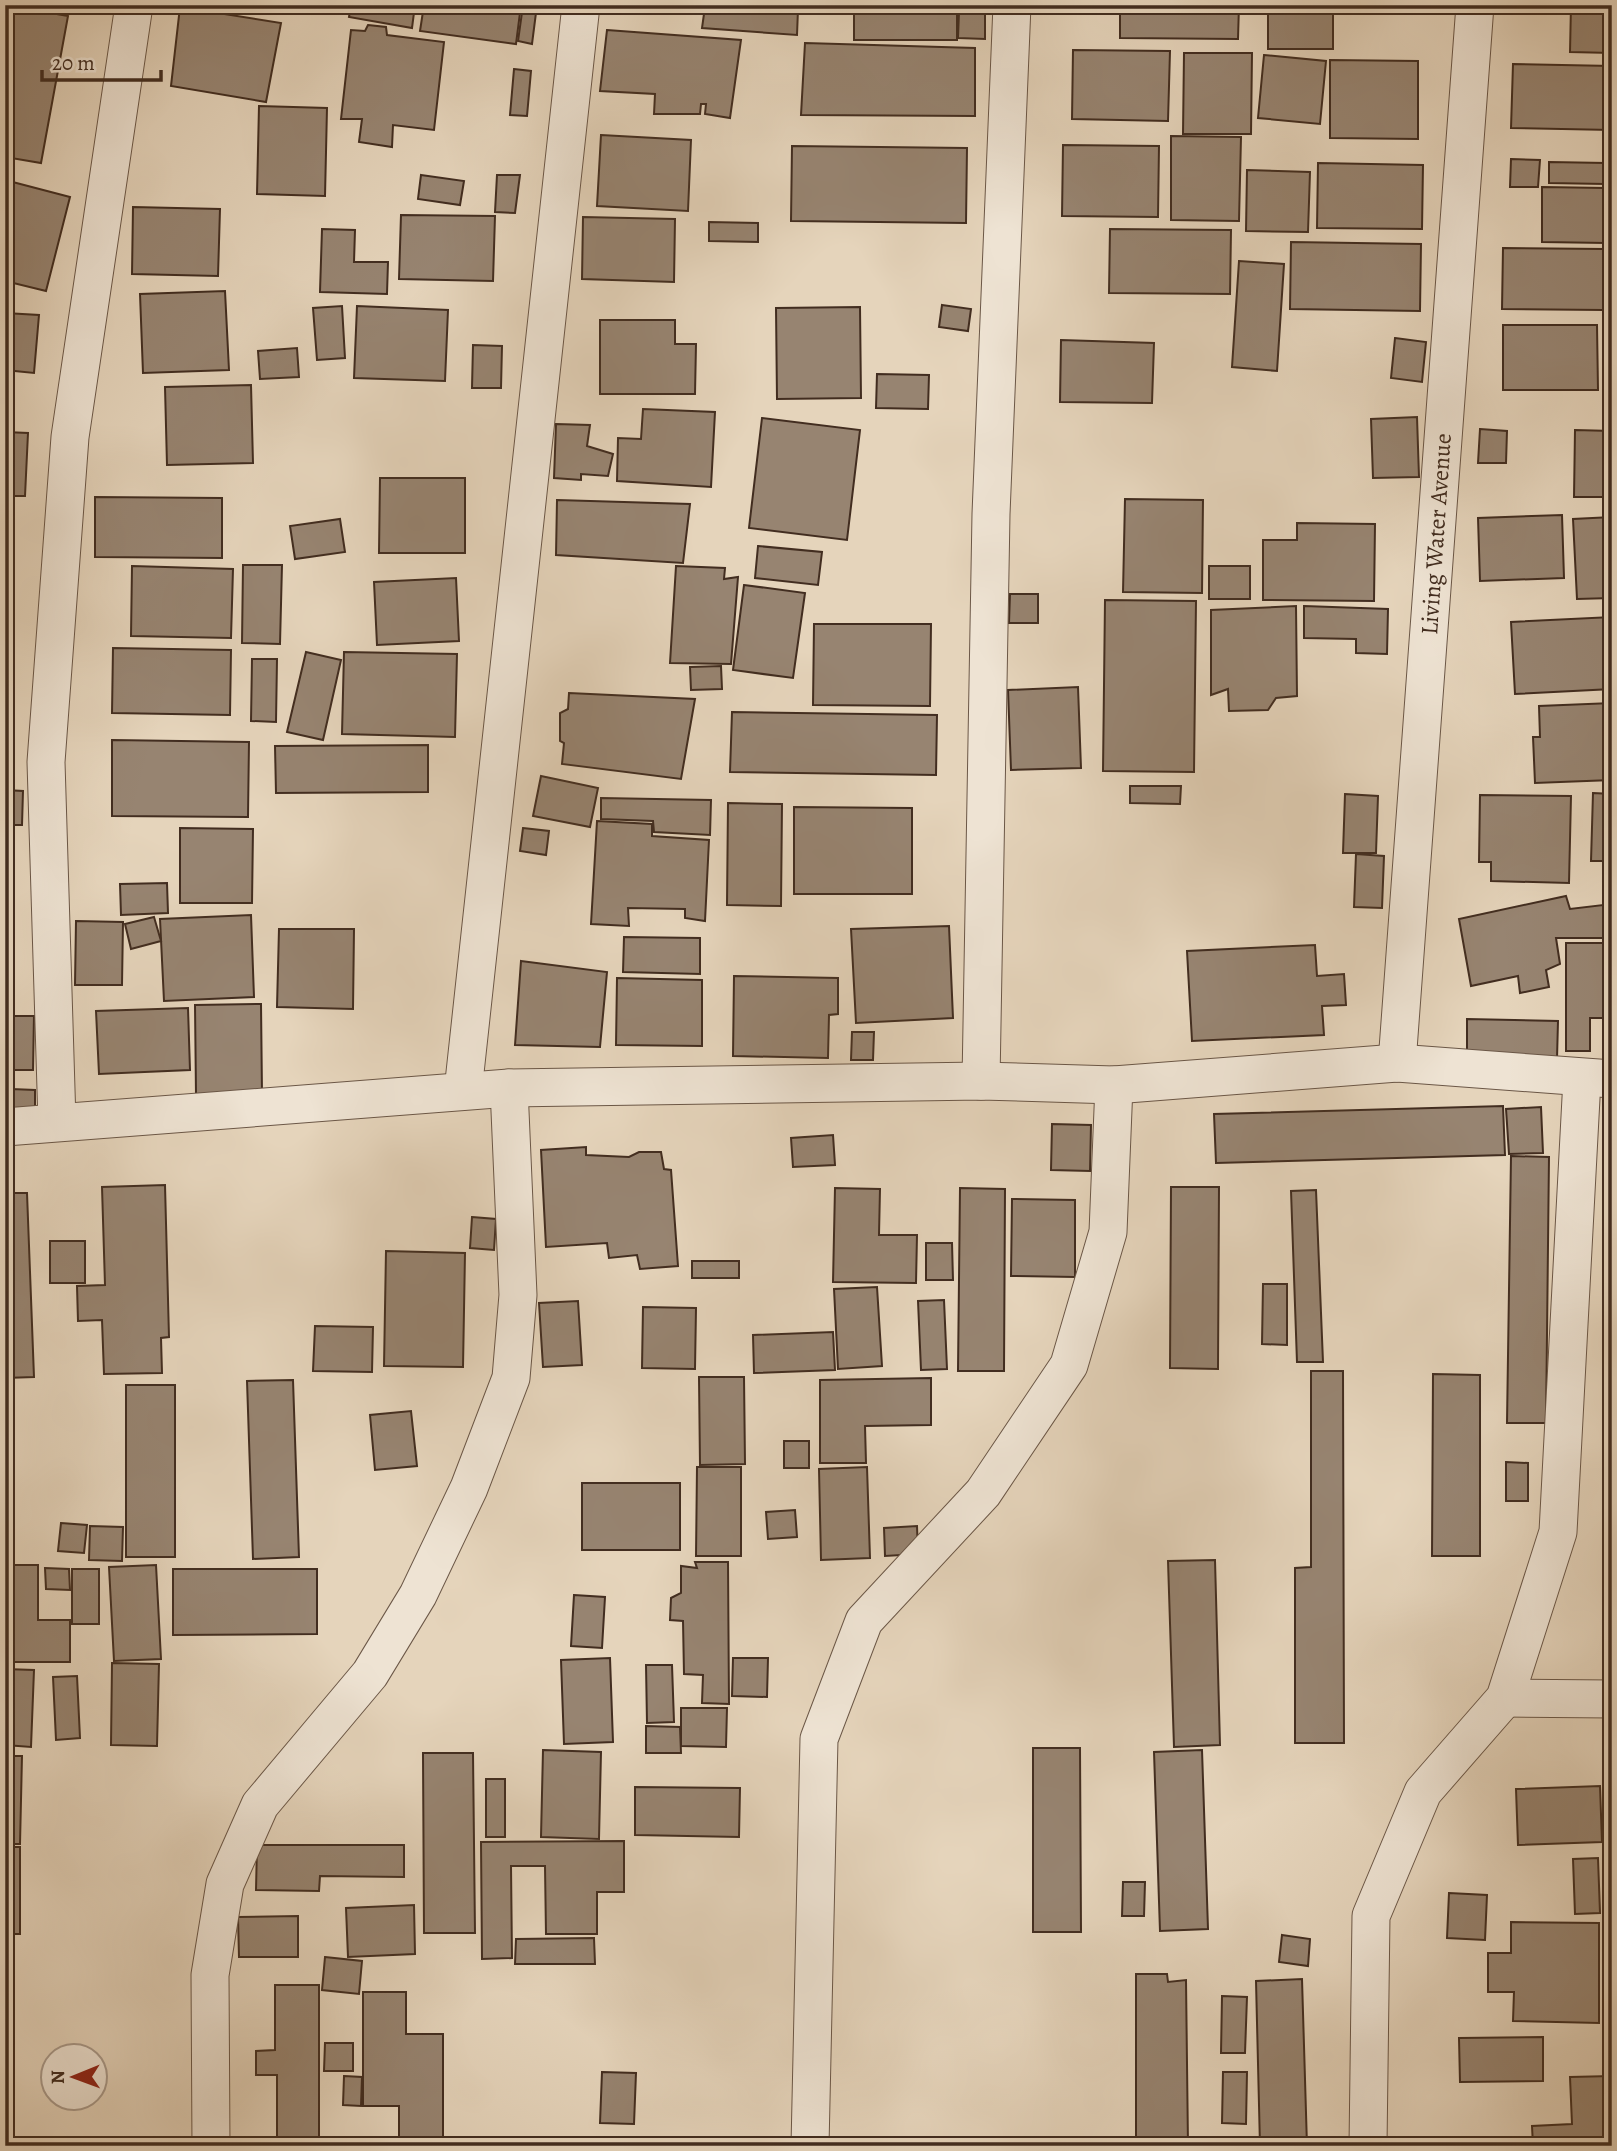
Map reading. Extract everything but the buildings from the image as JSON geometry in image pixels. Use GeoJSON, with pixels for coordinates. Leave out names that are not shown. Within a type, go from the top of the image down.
{"type":"FeatureCollection","features":[{"type":"Feature","properties":{"kind":"street"},"geometry":{"type":"LineString","coordinates":[[57,1122],[47,749],[70,437],[134,5]]}},
{"type":"Feature","properties":{"kind":"street"},"geometry":{"type":"LineString","coordinates":[[463,1091],[581,5]]}},
{"type":"Feature","properties":{"kind":"street"},"geometry":{"type":"LineString","coordinates":[[981,1081],[992,513],[1013,5]]}},
{"type":"Feature","properties":{"kind":"street","name":"Living Water Avenue"},"geometry":{"type":"LineString","coordinates":[[1397,1063],[1475,5]]}},
{"type":"Feature","properties":{"kind":"street"},"geometry":{"type":"LineString","coordinates":[[5,1127],[509,1088],[981,1081],[1114,1086],[1397,1063],[1597,1079],[1558,1532],[1505,1698],[1423,1792],[1371,1916],[1368,2146]]}},
{"type":"Feature","properties":{"kind":"street"},"geometry":{"type":"LineString","coordinates":[[810,2146],[819,1739],[863,1622],[984,1493],[1069,1365],[1108,1232],[1114,1086]]}},
{"type":"Feature","properties":{"kind":"street"},"geometry":{"type":"LineString","coordinates":[[211,2146],[210,1975],[225,1884],[260,1805],[370,1674],[418,1595],[469,1488],[511,1378],[518,1295],[509,1088]]}},
{"type":"Feature","properties":{"kind":"street"},"geometry":{"type":"LineString","coordinates":[[1505,1698],[1612,1699]]}}]}
